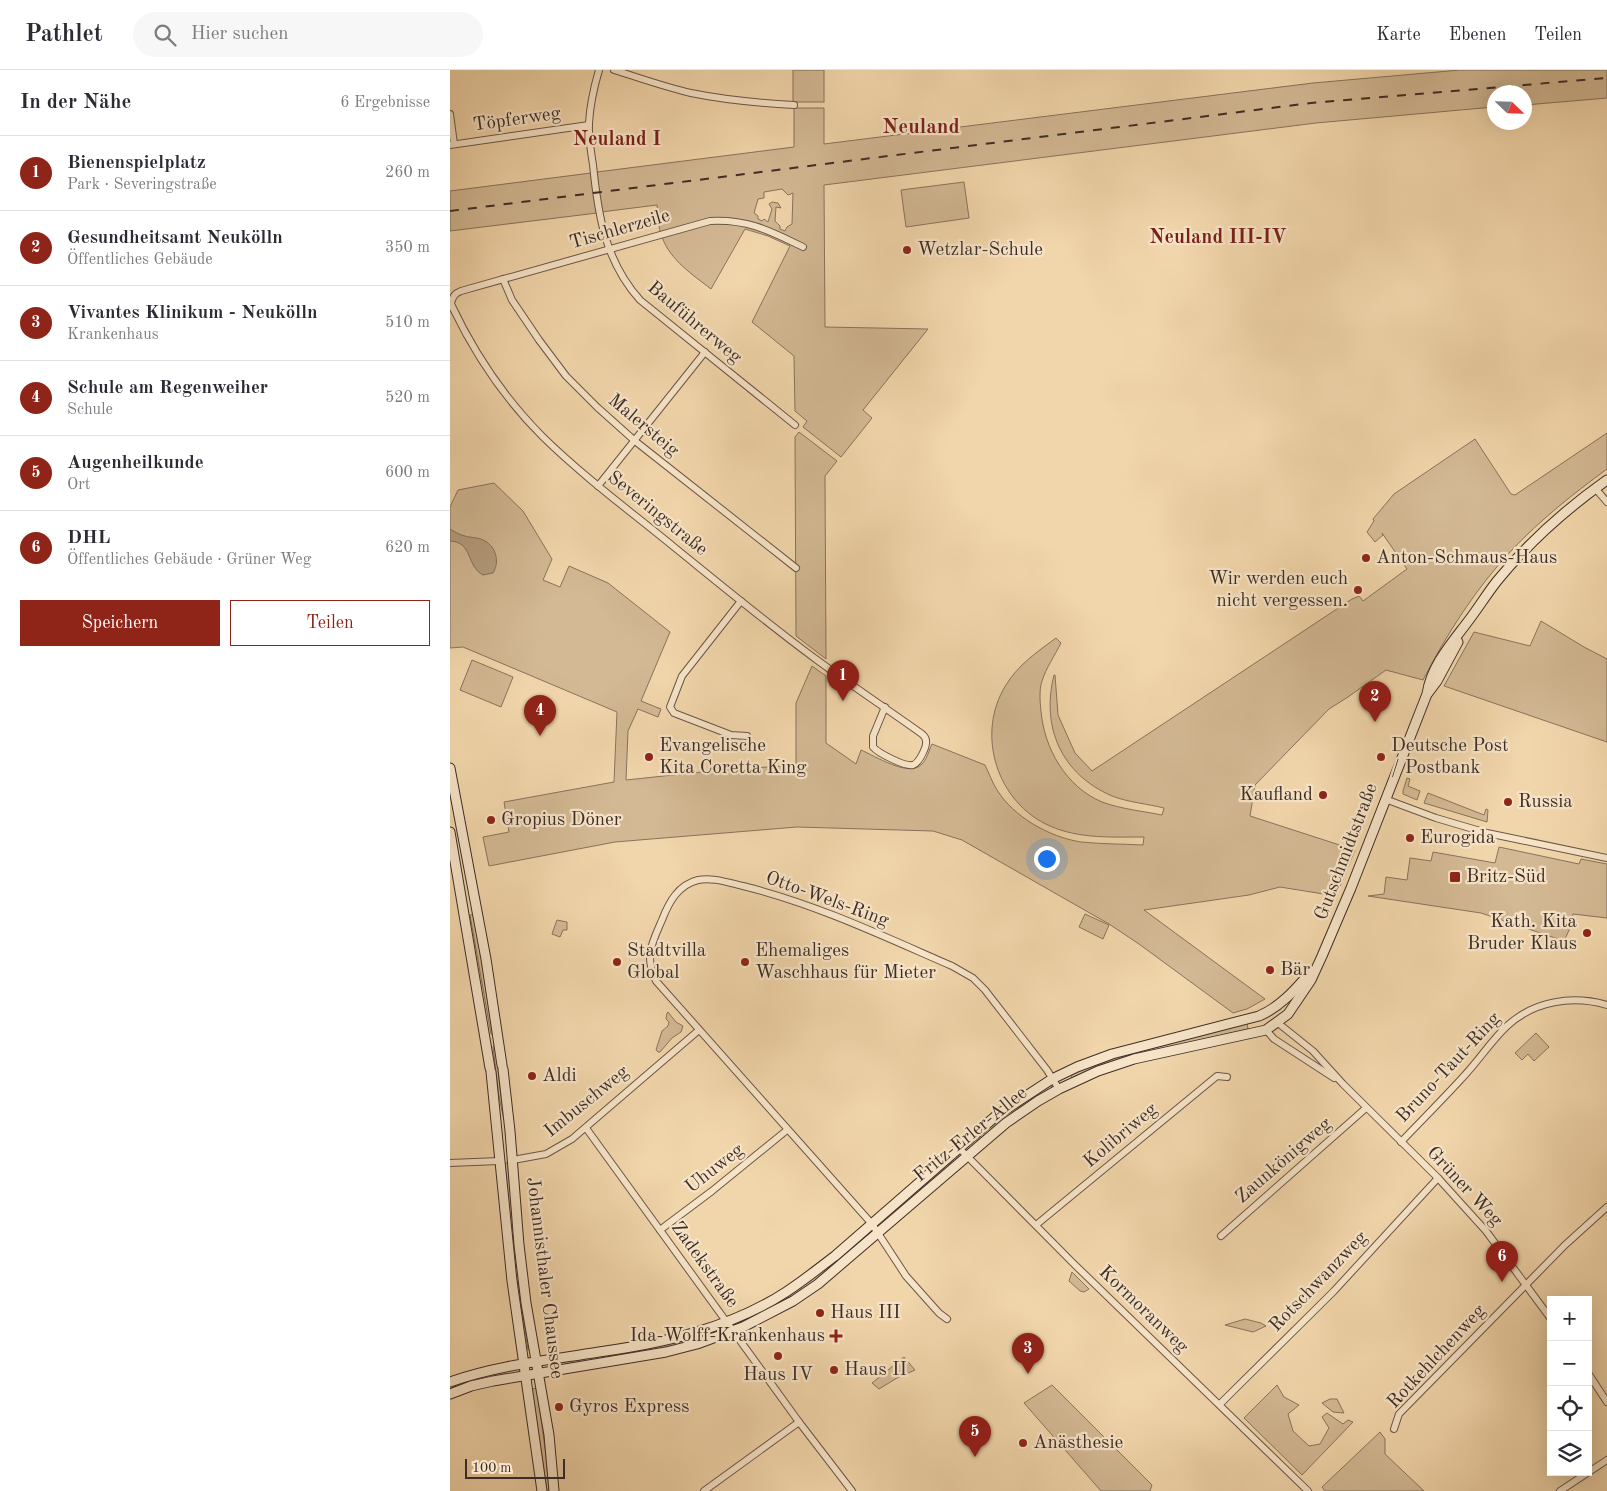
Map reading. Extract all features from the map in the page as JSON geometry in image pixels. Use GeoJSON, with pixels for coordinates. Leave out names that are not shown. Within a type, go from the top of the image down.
{"type":"FeatureCollection","features":[{"type":"Feature","properties":{"kind":"street","name":"Bauführerweg"},"geometry":{"type":"LineString","coordinates":[[599,70],[592,99],[589,125],[596,193],[608,249],[623,278],[640,300],[795,425]]}},
{"type":"Feature","properties":{"kind":"street"},"geometry":{"type":"LineString","coordinates":[[614,70],[690,92],[748,102],[794,106]]}},
{"type":"Feature","properties":{"kind":"street"},"geometry":{"type":"LineString","coordinates":[[450,114],[452,145]]}},
{"type":"Feature","properties":{"kind":"street","name":"Töpferweg"},"geometry":{"type":"LineString","coordinates":[[452,145],[589,125]]}},
{"type":"Feature","properties":{"kind":"street","name":"Tischlerzeile"},"geometry":{"type":"LineString","coordinates":[[450,304],[456,293],[710,221],[727,220],[754,225],[803,247]]}},
{"type":"Feature","properties":{"kind":"street","name":"Malersteig"},"geometry":{"type":"LineString","coordinates":[[503,279],[512,300],[566,376],[597,408],[635,441],[796,568]]}},
{"type":"Feature","properties":{"kind":"street","name":"Severingstraße"},"geometry":{"type":"LineString","coordinates":[[450,304],[468,339],[490,372],[542,436],[598,486],[741,601],[817,660],[885,707],[922,734],[926,745],[916,764],[906,764],[886,756],[873,747],[872,739],[885,707]]}},
{"type":"Feature","properties":{"kind":"street"},"geometry":{"type":"LineString","coordinates":[[598,486],[705,352]]}},
{"type":"Feature","properties":{"kind":"street","name":"Gutschmidtstraße"},"geometry":{"type":"LineString","coordinates":[[1278,1023],[1288,1014],[1305,989],[1328,944],[1427,694],[1429,682],[1437,666],[1456,636],[1523,552],[1568,509],[1607,480]]}},
{"type":"Feature","properties":{"kind":"street"},"geometry":{"type":"LineString","coordinates":[[1596,488],[1607,502]]}},
{"type":"Feature","properties":{"kind":"street"},"geometry":{"type":"LineString","coordinates":[[741,601],[682,676],[670,707],[674,712],[730,735],[747,736]]}},
{"type":"Feature","properties":{"kind":"street","name":"Johannisthaler Chaussee"},"geometry":{"type":"LineString","coordinates":[[450,769],[485,953],[502,1067],[526,1303],[549,1434],[554,1491]]}},
{"type":"Feature","properties":{"kind":"street"},"geometry":{"type":"LineString","coordinates":[[1385,799],[1436,818],[1487,833],[1607,858]]}},
{"type":"Feature","properties":{"kind":"street","name":"Johannisthaler Chaussee"},"geometry":{"type":"LineString","coordinates":[[450,832],[490,1070],[511,1274],[537,1445],[542,1491]]}},
{"type":"Feature","properties":{"kind":"street","name":"Otto-Wels-Ring"},"geometry":{"type":"LineString","coordinates":[[872,1224],[656,981],[651,970],[650,951],[666,909],[675,894],[691,882],[712,879],[775,894],[812,906],[952,966],[985,990],[1059,1089]]}},
{"type":"Feature","properties":{"kind":"street","name":"Gutschmidtstraße"},"geometry":{"type":"LineString","coordinates":[[1270,1012],[1294,991],[1318,964]]}},
{"type":"Feature","properties":{"kind":"street","name":"Bruno-Taut-Ring"},"geometry":{"type":"LineString","coordinates":[[1401,1142],[1464,1076],[1505,1028],[1516,1019],[1540,1006],[1566,1000],[1593,1001],[1607,1005]]}},
{"type":"Feature","properties":{"kind":"street"},"geometry":{"type":"LineString","coordinates":[[1270,1012],[1278,1023]]}},
{"type":"Feature","properties":{"kind":"street","name":"Fritz-Erler-Allee"},"geometry":{"type":"LineString","coordinates":[[450,1382],[476,1374],[524,1364],[656,1343],[692,1334],[756,1309],[786,1292],[835,1256],[997,1115],[1052,1079],[1076,1067],[1112,1054],[1270,1012]]}},
{"type":"Feature","properties":{"kind":"street"},"geometry":{"type":"LineString","coordinates":[[1259,1016],[1266,1030]]}},
{"type":"Feature","properties":{"kind":"street","name":"Fritz-Erler-Allee"},"geometry":{"type":"LineString","coordinates":[[450,1394],[480,1384],[666,1352],[697,1344],[734,1331],[793,1301],[825,1278],[1015,1116],[1059,1089],[1091,1073],[1134,1059],[1266,1030],[1278,1023]]}},
{"type":"Feature","properties":{"kind":"street","name":"Grüner Weg"},"geometry":{"type":"LineString","coordinates":[[1278,1023],[1313,1051],[1366,1108],[1438,1178],[1486,1231],[1547,1314]]}},
{"type":"Feature","properties":{"kind":"street","name":"Imbuschweg"},"geometry":{"type":"LineString","coordinates":[[450,1163],[534,1158],[559,1148],[586,1128],[699,1030]]}},
{"type":"Feature","properties":{"kind":"street","name":"Grüner Weg"},"geometry":{"type":"LineString","coordinates":[[1266,1030],[1274,1039],[1343,1084]]}},
{"type":"Feature","properties":{"kind":"street","name":"Kolibriweg"},"geometry":{"type":"LineString","coordinates":[[1036,1225],[1217,1076],[1227,1077]]}},
{"type":"Feature","properties":{"kind":"street","name":"Zaunkönigweg"},"geometry":{"type":"LineString","coordinates":[[1221,1236],[1366,1108]]}},
{"type":"Feature","properties":{"kind":"street","name":"Zadekstraße"},"geometry":{"type":"LineString","coordinates":[[586,1128],[726,1322],[852,1491]]}},
{"type":"Feature","properties":{"kind":"street","name":"Uhuweg"},"geometry":{"type":"LineString","coordinates":[[660,1230],[712,1191],[787,1130]]}},
{"type":"Feature","properties":{"kind":"street","name":"Kormoranweg"},"geometry":{"type":"LineString","coordinates":[[959,1148],[1308,1491]]}},
{"type":"Feature","properties":{"kind":"street","name":"Rotschwanzweg"},"geometry":{"type":"LineString","coordinates":[[1220,1404],[1334,1291],[1438,1178]]}},
{"type":"Feature","properties":{"kind":"street"},"geometry":{"type":"LineString","coordinates":[[1526,1286],[1607,1207]]}},
{"type":"Feature","properties":{"kind":"street"},"geometry":{"type":"LineString","coordinates":[[872,1224],[912,1282],[939,1313],[947,1319]]}},
{"type":"Feature","properties":{"kind":"street","name":"Rotkehlchenweg"},"geometry":{"type":"LineString","coordinates":[[1394,1429],[1399,1414],[1526,1286]]}},
{"type":"Feature","properties":{"kind":"street"},"geometry":{"type":"LineString","coordinates":[[1592,1380],[1607,1402]]}},
{"type":"Feature","properties":{"kind":"street"},"geometry":{"type":"LineString","coordinates":[[704,1491],[800,1422]]}},
{"type":"Feature","properties":{"kind":"street"},"geometry":{"type":"LineString","coordinates":[[1560,1491],[1607,1460]]}},
{"type":"Feature","properties":{"kind":"shaded area"},"geometry":{"type":"Polygon","coordinates":[[[793,70],[824,70],[824,102],[793,102],[793,70]]]}},
{"type":"Feature","properties":{"kind":"shaded area"},"geometry":{"type":"Polygon","coordinates":[[[1460,70],[1607,70],[1607,98],[1532,104],[1532,85],[1487,85],[1487,108],[1316,123],[824,185],[825,327],[928,329],[863,410],[872,418],[841,457],[803,427],[807,421],[795,411],[794,356],[752,322],[790,246],[768,236],[745,229],[711,289],[670,253],[661,233],[657,205],[601,212],[597,172],[794,147],[794,108],[824,108],[824,144],[1313,83],[1460,70]],[[782,189],[764,192],[764,198],[758,199],[754,213],[758,216],[758,219],[762,221],[764,219],[768,222],[772,209],[769,204],[772,202],[778,203],[781,208],[776,207],[775,221],[780,226],[780,229],[785,231],[792,224],[793,193],[788,195],[782,189]]]}},
{"type":"Feature","properties":{"kind":"shaded area"},"geometry":{"type":"Polygon","coordinates":[[[591,173],[597,213],[450,231],[450,191],[591,173]]]}},
{"type":"Feature","properties":{"kind":"shaded area"},"geometry":{"type":"Polygon","coordinates":[[[964,182],[969,218],[906,227],[901,190],[964,182]]]}},
{"type":"Feature","properties":{"kind":"shaded area"},"geometry":{"type":"Polygon","coordinates":[[[799,432],[837,461],[825,476],[826,659],[796,636],[795,437],[799,432]]]}},
{"type":"Feature","properties":{"kind":"shaded area"},"geometry":{"type":"Polygon","coordinates":[[[1607,433],[1607,469],[1545,518],[1498,565],[1463,612],[1423,680],[1386,670],[1329,709],[1255,785],[1250,816],[1355,850],[1336,896],[1280,887],[1249,895],[1144,910],[1265,999],[1247,1009],[1233,1013],[1109,924],[962,840],[933,831],[797,827],[615,842],[489,866],[483,837],[509,832],[504,802],[614,782],[617,712],[463,647],[450,648],[450,507],[458,490],[494,483],[523,511],[552,559],[543,580],[560,587],[569,566],[608,583],[670,632],[641,701],[661,709],[658,717],[638,709],[628,731],[626,780],[796,765],[796,703],[812,666],[826,676],[826,743],[856,764],[861,750],[900,767],[915,768],[925,760],[932,744],[985,765],[995,787],[1013,809],[1033,824],[1057,836],[1081,842],[1143,845],[1144,837],[1084,835],[1050,826],[1032,815],[1016,801],[1005,784],[996,765],[992,745],[992,724],[997,704],[1006,685],[1028,659],[1056,638],[1061,643],[1042,681],[1040,700],[1047,739],[1059,765],[1068,776],[1078,787],[1102,802],[1162,815],[1164,808],[1118,798],[1094,787],[1068,762],[1059,747],[1050,713],[1054,675],[1058,715],[1075,753],[1092,771],[1352,599],[1359,596],[1363,601],[1407,569],[1382,533],[1383,535],[1375,542],[1367,532],[1374,521],[1373,519],[1394,494],[1475,439],[1511,494],[1515,495],[1607,433]]]}},
{"type":"Feature","properties":{"kind":"shaded area"},"geometry":{"type":"Polygon","coordinates":[[[450,529],[461,535],[485,541],[492,547],[496,555],[493,573],[483,575],[478,571],[462,545],[450,541],[450,529]]]}},
{"type":"Feature","properties":{"kind":"shaded area"},"geometry":{"type":"Polygon","coordinates":[[[1541,621],[1607,659],[1607,742],[1444,686],[1474,632],[1530,646],[1541,621]]]}},
{"type":"Feature","properties":{"kind":"shaded area"},"geometry":{"type":"Polygon","coordinates":[[[472,660],[513,677],[501,707],[460,690],[472,660]]]}},
{"type":"Feature","properties":{"kind":"shaded area"},"geometry":{"type":"Polygon","coordinates":[[[1407,778],[1410,779],[1408,786],[1420,791],[1417,800],[1403,794],[1407,778]]]}},
{"type":"Feature","properties":{"kind":"shaded area"},"geometry":{"type":"Polygon","coordinates":[[[1428,793],[1484,815],[1486,809],[1488,810],[1487,822],[1424,803],[1428,793]]]}},
{"type":"Feature","properties":{"kind":"shaded area"},"geometry":{"type":"Polygon","coordinates":[[[1499,847],[1579,864],[1581,859],[1607,864],[1607,918],[1573,914],[1571,926],[1564,941],[1481,913],[1368,896],[1384,894],[1386,877],[1407,880],[1410,858],[1431,861],[1433,852],[1495,863],[1499,847]]]}},
{"type":"Feature","properties":{"kind":"shaded area"},"geometry":{"type":"Polygon","coordinates":[[[475,914],[494,1035],[491,1034],[470,915],[475,914]]]}},
{"type":"Feature","properties":{"kind":"shaded area"},"geometry":{"type":"Polygon","coordinates":[[[1085,914],[1109,925],[1103,939],[1079,927],[1085,914]]]}},
{"type":"Feature","properties":{"kind":"shaded area"},"geometry":{"type":"Polygon","coordinates":[[[557,920],[567,922],[567,930],[563,930],[560,937],[552,934],[557,920]]]}},
{"type":"Feature","properties":{"kind":"shaded area"},"geometry":{"type":"Polygon","coordinates":[[[668,1012],[676,1022],[683,1026],[681,1032],[658,1052],[656,1050],[662,1031],[668,1026],[669,1022],[666,1019],[668,1012]]]}},
{"type":"Feature","properties":{"kind":"shaded area"},"geometry":{"type":"Polygon","coordinates":[[[1247,1023],[1248,1029],[1156,1050],[1072,1078],[1070,1074],[1101,1061],[1247,1023]]]}},
{"type":"Feature","properties":{"kind":"shaded area"},"geometry":{"type":"Polygon","coordinates":[[[1536,1033],[1549,1047],[1534,1061],[1528,1054],[1522,1060],[1515,1053],[1536,1033]]]}},
{"type":"Feature","properties":{"kind":"shaded area"},"geometry":{"type":"Polygon","coordinates":[[[494,1045],[496,1047],[501,1097],[505,1108],[504,1120],[499,1097],[494,1045]]]}},
{"type":"Feature","properties":{"kind":"shaded area"},"geometry":{"type":"Polygon","coordinates":[[[1049,1085],[1052,1087],[1051,1089],[978,1142],[975,1138],[997,1119],[1049,1085]]]}},
{"type":"Feature","properties":{"kind":"shaded area"},"geometry":{"type":"Polygon","coordinates":[[[951,1159],[955,1162],[884,1224],[881,1220],[951,1159]]]}},
{"type":"Feature","properties":{"kind":"shaded area"},"geometry":{"type":"Polygon","coordinates":[[[504,1163],[508,1163],[531,1349],[528,1350],[515,1273],[504,1163]]]}},
{"type":"Feature","properties":{"kind":"shaded area"},"geometry":{"type":"Polygon","coordinates":[[[863,1235],[866,1239],[811,1285],[744,1323],[740,1319],[863,1235]]]}},
{"type":"Feature","properties":{"kind":"shaded area"},"geometry":{"type":"Polygon","coordinates":[[[1072,1272],[1089,1289],[1084,1292],[1080,1291],[1069,1281],[1072,1272]]]}},
{"type":"Feature","properties":{"kind":"shaded area"},"geometry":{"type":"Polygon","coordinates":[[[1245,1319],[1266,1326],[1253,1332],[1225,1325],[1245,1319]]]}},
{"type":"Feature","properties":{"kind":"shaded area"},"geometry":{"type":"Polygon","coordinates":[[[716,1329],[719,1333],[667,1348],[556,1368],[555,1363],[716,1329]]]}},
{"type":"Feature","properties":{"kind":"shaded area"},"geometry":{"type":"Polygon","coordinates":[[[904,1357],[915,1370],[879,1389],[872,1383],[904,1357]]]}},
{"type":"Feature","properties":{"kind":"shaded area"},"geometry":{"type":"Polygon","coordinates":[[[1052,1385],[1152,1485],[1150,1491],[1101,1491],[1024,1403],[1052,1385]]]}},
{"type":"Feature","properties":{"kind":"shaded area"},"geometry":{"type":"Polygon","coordinates":[[[1277,1385],[1284,1397],[1299,1405],[1288,1414],[1293,1431],[1309,1446],[1320,1444],[1329,1428],[1322,1417],[1327,1413],[1343,1424],[1348,1420],[1353,1422],[1302,1475],[1244,1418],[1277,1385]]]}},
{"type":"Feature","properties":{"kind":"shaded area"},"geometry":{"type":"Polygon","coordinates":[[[537,1388],[549,1491],[547,1491],[532,1389],[537,1388]]]}},
{"type":"Feature","properties":{"kind":"shaded area"},"geometry":{"type":"Polygon","coordinates":[[[1330,1399],[1337,1399],[1344,1413],[1333,1412],[1322,1403],[1330,1399]]]}},
{"type":"Feature","properties":{"kind":"shaded area"},"geometry":{"type":"Polygon","coordinates":[[[1380,1432],[1385,1439],[1385,1454],[1424,1491],[1325,1491],[1322,1487],[1380,1432]]]}},
{"type":"Feature","properties":{"kind":"railway"},"geometry":{"type":"LineString","coordinates":[[450,211],[1311,103],[1607,78]]}},
{"type":"Feature","properties":{"kind":"place","name":"Wetzlar-Schule"},"geometry":{"type":"Point","coordinates":[907,250]}},
{"type":"Feature","properties":{"kind":"place","name":"Anton-Schmaus-Haus"},"geometry":{"type":"Point","coordinates":[1366,558]}},
{"type":"Feature","properties":{"kind":"place","name":"Wir werden euch nicht vergessen."},"geometry":{"type":"Point","coordinates":[1358,590]}},
{"type":"Feature","properties":{"kind":"place","name":"Bienenspielplatz"},"geometry":{"type":"Point","coordinates":[843,701]}},
{"type":"Feature","properties":{"kind":"place","name":"Gesundheitsamt Neukölln"},"geometry":{"type":"Point","coordinates":[1375,722]}},
{"type":"Feature","properties":{"kind":"place","name":"Schule am Regenweiher"},"geometry":{"type":"Point","coordinates":[540,736]}},
{"type":"Feature","properties":{"kind":"place","name":"Evangelische Kita Coretta King"},"geometry":{"type":"Point","coordinates":[649,757]}},
{"type":"Feature","properties":{"kind":"place","name":"Deutsche Post / Postbank"},"geometry":{"type":"Point","coordinates":[1381,757]}},
{"type":"Feature","properties":{"kind":"place","name":"Kaufland"},"geometry":{"type":"Point","coordinates":[1323,795]}},
{"type":"Feature","properties":{"kind":"place","name":"Russia"},"geometry":{"type":"Point","coordinates":[1508,802]}},
{"type":"Feature","properties":{"kind":"place","name":"Gropius Döner"},"geometry":{"type":"Point","coordinates":[491,820]}},
{"type":"Feature","properties":{"kind":"place","name":"Eurogida"},"geometry":{"type":"Point","coordinates":[1410,838]}},
{"type":"Feature","properties":{"kind":"place","name":"Britz-Süd"},"geometry":{"type":"Point","coordinates":[1455,877]}},
{"type":"Feature","properties":{"kind":"place","name":"Kath. Kita Bruder Klaus"},"geometry":{"type":"Point","coordinates":[1587,933]}},
{"type":"Feature","properties":{"kind":"place","name":"Stadtvilla Global"},"geometry":{"type":"Point","coordinates":[617,962]}},
{"type":"Feature","properties":{"kind":"place","name":"Ehemaliges Waschhaus für Mieter"},"geometry":{"type":"Point","coordinates":[745,962]}},
{"type":"Feature","properties":{"kind":"place","name":"Bär"},"geometry":{"type":"Point","coordinates":[1270,970]}},
{"type":"Feature","properties":{"kind":"place","name":"Aldi"},"geometry":{"type":"Point","coordinates":[532,1076]}},
{"type":"Feature","properties":{"kind":"place","name":"DHL"},"geometry":{"type":"Point","coordinates":[1502,1282]}},
{"type":"Feature","properties":{"kind":"place","name":"Haus III"},"geometry":{"type":"Point","coordinates":[820,1313]}},
{"type":"Feature","properties":{"kind":"place","name":"Ida-Wolff-Krankenhaus"},"geometry":{"type":"Point","coordinates":[836,1336]}},
{"type":"Feature","properties":{"kind":"place","name":"Haus IV"},"geometry":{"type":"Point","coordinates":[778,1356]}},
{"type":"Feature","properties":{"kind":"place","name":"Haus II"},"geometry":{"type":"Point","coordinates":[834,1370]}},
{"type":"Feature","properties":{"kind":"place","name":"Vivantes Klinikum - Neukölln"},"geometry":{"type":"Point","coordinates":[1028,1374]}},
{"type":"Feature","properties":{"kind":"place","name":"Gyros Express"},"geometry":{"type":"Point","coordinates":[559,1407]}},
{"type":"Feature","properties":{"kind":"place","name":"Anästhesie"},"geometry":{"type":"Point","coordinates":[1023,1443]}},
{"type":"Feature","properties":{"kind":"place","name":"Augenheilkunde"},"geometry":{"type":"Point","coordinates":[975,1457]}},
{"type":"Feature","properties":{"kind":"district","name":"Neuland"},"geometry":{"type":"Point","coordinates":[921,127]}},
{"type":"Feature","properties":{"kind":"district","name":"Neuland I"},"geometry":{"type":"Point","coordinates":[617,140]}},
{"type":"Feature","properties":{"kind":"district","name":"Neuland III-IV"},"geometry":{"type":"Point","coordinates":[1218,238]}}]}
